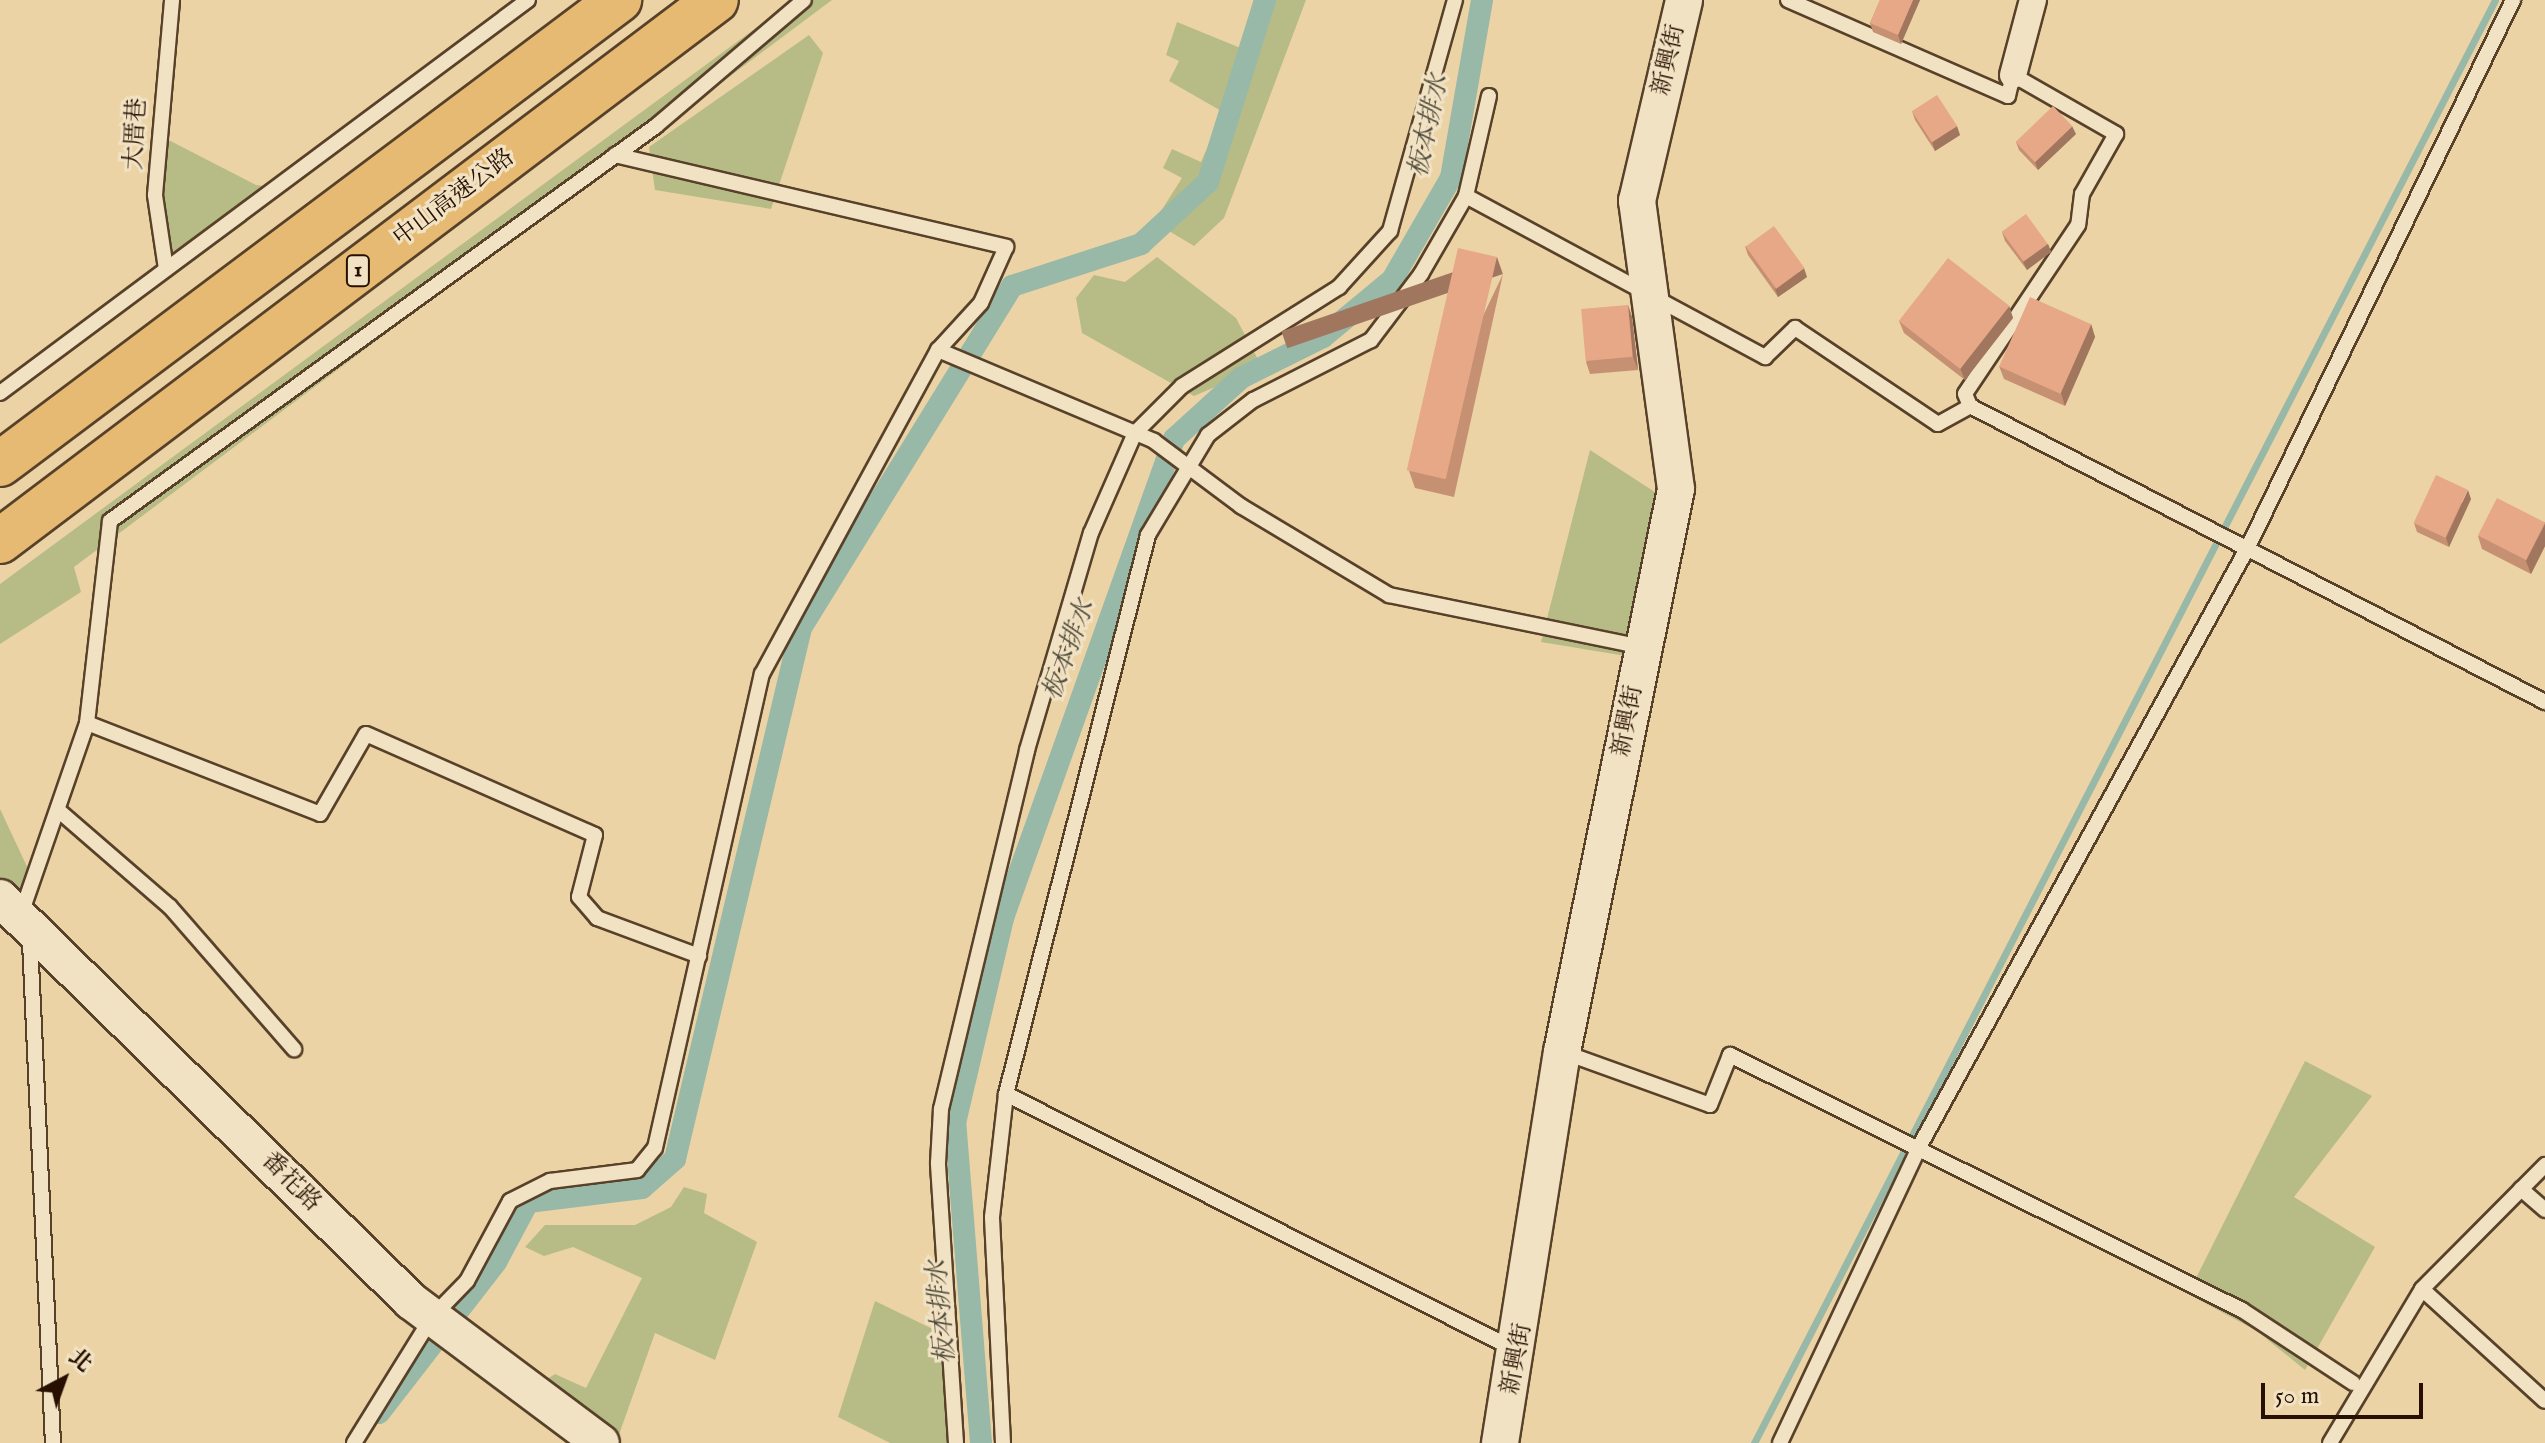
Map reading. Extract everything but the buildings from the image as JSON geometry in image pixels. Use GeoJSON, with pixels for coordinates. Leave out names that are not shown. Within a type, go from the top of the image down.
{"type":"FeatureCollection","features":[{"type":"Feature","properties":{"kind":"highway"},"geometry":{"type":"LineString","coordinates":[[0,464],[619,0]]}},
{"type":"Feature","properties":{"kind":"highway","name":"中山高速公路"},"geometry":{"type":"LineString","coordinates":[[0,541],[716,0]]}},
{"type":"Feature","properties":{"kind":"street","name":"新興街"},"geometry":{"type":"LineString","coordinates":[[1500,1443],[1520,1352],[1562,1052],[1676,466],[1637,201],[1684,0]]}},
{"type":"Feature","properties":{"kind":"street"},"geometry":{"type":"LineString","coordinates":[[2013,75],[2033,0]]}},
{"type":"Feature","properties":{"kind":"street","name":"番花路"},"geometry":{"type":"LineString","coordinates":[[10,906],[432,1317],[601,1443]]}},
{"type":"Feature","properties":{"kind":"lane","name":"大厝巷"},"geometry":{"type":"LineString","coordinates":[[166,269],[155,195],[172,0]]}},
{"type":"Feature","properties":{"kind":"lane"},"geometry":{"type":"LineString","coordinates":[[0,393],[528,0]]}},
{"type":"Feature","properties":{"kind":"lane"},"geometry":{"type":"LineString","coordinates":[[53,1443],[33,948],[10,906],[58,810],[87,723],[110,521],[615,155],[804,0]]}},
{"type":"Feature","properties":{"kind":"lane"},"geometry":{"type":"LineString","coordinates":[[956,1443],[938,1163],[941,1109],[1027,750],[1091,533],[1135,433],[1182,386],[1339,287],[1373,255],[1390,231],[1455,0]]}},
{"type":"Feature","properties":{"kind":"lane"},"geometry":{"type":"LineString","coordinates":[[1788,0],[2008,96],[2013,75],[2116,134],[2082,194],[2078,225],[1965,394],[1970,406],[2545,702]]}},
{"type":"Feature","properties":{"kind":"lane"},"geometry":{"type":"LineString","coordinates":[[1780,1443],[1919,1147],[2248,547],[2513,0]]}},
{"type":"Feature","properties":{"kind":"lane"},"geometry":{"type":"LineString","coordinates":[[1003,1443],[992,1217],[1006,1094],[1148,535],[1187,465],[1208,435],[1253,400],[1371,340],[1421,274],[1466,196],[1489,96]]}},
{"type":"Feature","properties":{"kind":"lane"},"geometry":{"type":"LineString","coordinates":[[354,1443],[432,1317],[467,1281],[510,1201],[550,1181],[637,1170],[655,1148],[775,639],[938,350],[981,303],[1006,247],[615,155]]}},
{"type":"Feature","properties":{"kind":"lane"},"geometry":{"type":"LineString","coordinates":[[1466,196],[1649,291],[1765,357],[1795,328],[1820,339],[1938,424],[1970,406]]}},
{"type":"Feature","properties":{"kind":"lane"},"geometry":{"type":"LineString","coordinates":[[938,350],[1135,433],[1389,595],[1643,647]]}},
{"type":"Feature","properties":{"kind":"lane"},"geometry":{"type":"LineString","coordinates":[[87,723],[320,814],[366,734],[595,835],[579,897],[597,918],[699,956]]}},
{"type":"Feature","properties":{"kind":"lane"},"geometry":{"type":"LineString","coordinates":[[58,810],[170,907],[294,1049]]}},
{"type":"Feature","properties":{"kind":"lane"},"geometry":{"type":"LineString","coordinates":[[1562,1052],[1710,1105],[1730,1055],[2242,1310],[2353,1383]]}},
{"type":"Feature","properties":{"kind":"lane"},"geometry":{"type":"LineString","coordinates":[[1006,1094],[1520,1352]]}},
{"type":"Feature","properties":{"kind":"lane"},"geometry":{"type":"LineString","coordinates":[[2330,1443],[2422,1289],[2545,1165]]}},
{"type":"Feature","properties":{"kind":"lane"},"geometry":{"type":"LineString","coordinates":[[2521,1189],[2545,1210]]}},
{"type":"Feature","properties":{"kind":"lane"},"geometry":{"type":"LineString","coordinates":[[2422,1289],[2545,1401]]}},
{"type":"Feature","properties":{"kind":"green space"},"geometry":{"type":"Polygon","coordinates":[[[794,0],[832,0],[74,567],[81,592],[0,644],[0,584],[794,0]]]}},
{"type":"Feature","properties":{"kind":"green space"},"geometry":{"type":"Polygon","coordinates":[[[1261,0],[1306,0],[1224,218],[1194,246],[1154,222],[1182,178],[1163,168],[1172,149],[1201,162],[1223,112],[1169,81],[1179,61],[1166,55],[1177,22],[1243,49],[1261,0]]]}},
{"type":"Feature","properties":{"kind":"green space"},"geometry":{"type":"Polygon","coordinates":[[[809,35],[823,53],[771,209],[655,190],[649,147],[809,35]]]}},
{"type":"Feature","properties":{"kind":"green space"},"geometry":{"type":"Polygon","coordinates":[[[157,134],[256,185],[279,188],[169,260],[158,247],[157,134]]]}},
{"type":"Feature","properties":{"kind":"green space"},"geometry":{"type":"Polygon","coordinates":[[[1157,257],[1236,318],[1262,367],[1194,396],[1082,333],[1076,298],[1094,275],[1125,282],[1157,257]]]}},
{"type":"Feature","properties":{"kind":"green space"},"geometry":{"type":"Polygon","coordinates":[[[1590,450],[1678,507],[1644,659],[1541,642],[1590,450]]]}},
{"type":"Feature","properties":{"kind":"green space"},"geometry":{"type":"Polygon","coordinates":[[[0,809],[38,890],[21,905],[0,888],[0,809]]]}},
{"type":"Feature","properties":{"kind":"green space"},"geometry":{"type":"Polygon","coordinates":[[[2305,1061],[2372,1096],[2294,1197],[2375,1247],[2305,1370],[2257,1331],[2188,1294],[2305,1061]]]}},
{"type":"Feature","properties":{"kind":"green space"},"geometry":{"type":"Polygon","coordinates":[[[684,1187],[707,1194],[704,1213],[757,1242],[715,1360],[655,1333],[616,1443],[534,1388],[555,1374],[586,1388],[642,1278],[573,1247],[544,1256],[525,1247],[545,1225],[635,1225],[671,1207],[684,1187]]]}},
{"type":"Feature","properties":{"kind":"green space"},"geometry":{"type":"Polygon","coordinates":[[[875,1301],[945,1335],[951,1443],[890,1443],[838,1417],[875,1301]]]}},
{"type":"Feature","properties":{"kind":"waterway"},"geometry":{"type":"LineString","coordinates":[[379,1413],[496,1262],[528,1202],[642,1188],[675,1159],[801,628],[1012,286],[1141,244],[1208,182],[1265,0]]}},
{"type":"Feature","properties":{"kind":"waterway","name":"板本排水"},"geometry":{"type":"LineString","coordinates":[[981,1443],[955,1123],[1003,918],[1174,439],[1241,378],[1323,337],[1392,280],[1451,178],[1482,0]]}},
{"type":"Feature","properties":{"kind":"waterway"},"geometry":{"type":"LineString","coordinates":[[1754,1443],[2495,0]]}}]}
